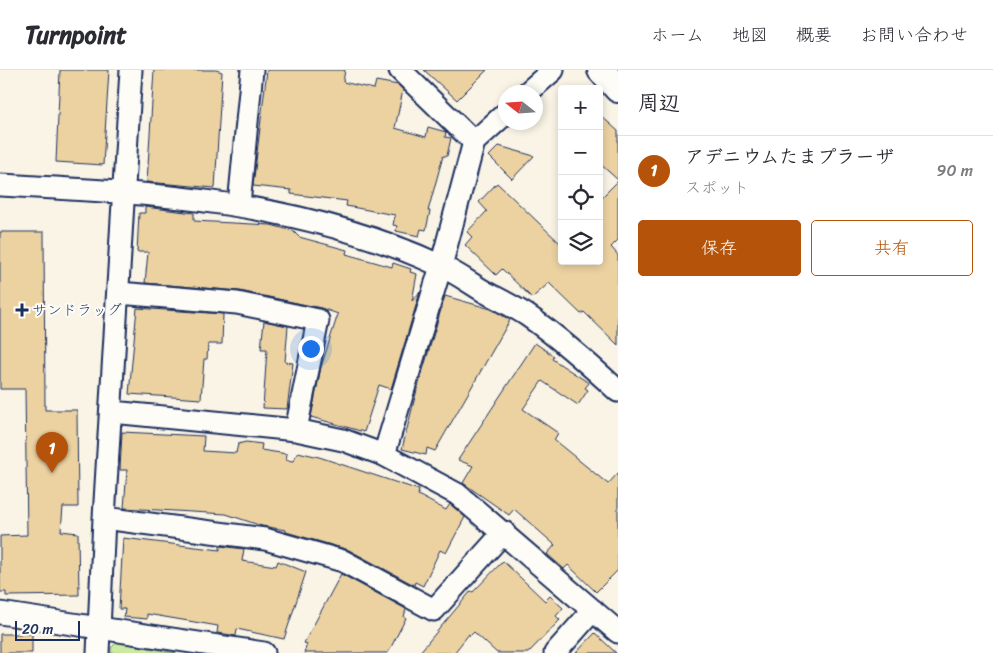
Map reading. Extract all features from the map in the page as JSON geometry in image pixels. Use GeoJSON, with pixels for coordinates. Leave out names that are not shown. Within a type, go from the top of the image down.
{"type":"FeatureCollection","features":[{"type":"Feature","properties":{"kind":"street"},"geometry":{"type":"LineString","coordinates":[[98,653],[104,518],[112,412],[131,70]]}},
{"type":"Feature","properties":{"kind":"street"},"geometry":{"type":"LineString","coordinates":[[239,204],[252,70]]}},
{"type":"Feature","properties":{"kind":"street"},"geometry":{"type":"LineString","coordinates":[[400,70],[474,142]]}},
{"type":"Feature","properties":{"kind":"street"},"geometry":{"type":"LineString","coordinates":[[536,85],[553,70]]}},
{"type":"Feature","properties":{"kind":"street"},"geometry":{"type":"LineString","coordinates":[[601,70],[618,88]]}},
{"type":"Feature","properties":{"kind":"street"},"geometry":{"type":"LineString","coordinates":[[384,455],[440,266],[474,142],[498,120]]}},
{"type":"Feature","properties":{"kind":"street"},"geometry":{"type":"LineString","coordinates":[[0,185],[124,192],[239,204],[333,226],[373,239],[440,266],[530,318],[581,357],[618,391]]}},
{"type":"Feature","properties":{"kind":"street"},"geometry":{"type":"LineString","coordinates":[[119,293],[237,304],[318,320],[296,430]]}},
{"type":"Feature","properties":{"kind":"street"},"geometry":{"type":"LineString","coordinates":[[112,412],[296,430],[343,440],[384,455],[457,494],[504,532],[618,632]]}},
{"type":"Feature","properties":{"kind":"street"},"geometry":{"type":"LineString","coordinates":[[104,518],[264,539],[343,561],[434,610],[504,532]]}},
{"type":"Feature","properties":{"kind":"street"},"geometry":{"type":"LineString","coordinates":[[555,653],[593,610]]}},
{"type":"Feature","properties":{"kind":"street"},"geometry":{"type":"LineString","coordinates":[[0,613],[264,653]]}},
{"type":"Feature","properties":{"kind":"green space"},"geometry":{"type":"Polygon","coordinates":[[[117,642],[176,653],[111,653],[111,648],[117,642]]]}},
{"type":"Feature","properties":{"kind":"building"},"geometry":{"type":"Polygon","coordinates":[[[60,70],[109,70],[103,165],[56,162],[60,70]]]}},
{"type":"Feature","properties":{"kind":"building"},"geometry":{"type":"Polygon","coordinates":[[[154,70],[216,70],[222,72],[215,188],[147,182],[154,70]]]}},
{"type":"Feature","properties":{"kind":"building"},"geometry":{"type":"Polygon","coordinates":[[[267,70],[345,70],[343,82],[374,89],[376,81],[398,85],[403,90],[395,128],[426,137],[428,127],[446,132],[445,137],[451,138],[447,156],[443,156],[428,211],[430,211],[426,230],[421,229],[419,236],[396,231],[397,226],[393,225],[395,215],[346,206],[347,201],[291,194],[291,190],[253,186],[267,70]]]}},
{"type":"Feature","properties":{"kind":"building"},"geometry":{"type":"Polygon","coordinates":[[[424,70],[487,70],[457,100],[424,70]]]}},
{"type":"Feature","properties":{"kind":"building"},"geometry":{"type":"Polygon","coordinates":[[[603,118],[618,131],[618,180],[603,167],[603,118]]]}},
{"type":"Feature","properties":{"kind":"building"},"geometry":{"type":"Polygon","coordinates":[[[499,146],[534,156],[512,179],[489,156],[499,146]]]}},
{"type":"Feature","properties":{"kind":"building"},"geometry":{"type":"Polygon","coordinates":[[[618,181],[618,240],[611,247],[618,255],[618,345],[584,312],[581,314],[549,283],[532,298],[502,269],[496,275],[465,245],[472,237],[467,232],[487,211],[479,202],[497,183],[558,241],[558,265],[603,265],[603,196],[618,181]]]}},
{"type":"Feature","properties":{"kind":"building"},"geometry":{"type":"Polygon","coordinates":[[[145,207],[194,213],[194,221],[271,225],[293,231],[299,237],[347,250],[346,254],[392,267],[393,263],[411,269],[410,272],[417,274],[412,301],[420,292],[391,389],[379,385],[364,432],[311,417],[321,367],[338,314],[321,308],[240,291],[145,283],[148,252],[137,252],[139,213],[145,213],[145,207]]]}},
{"type":"Feature","properties":{"kind":"building"},"geometry":{"type":"Polygon","coordinates":[[[0,232],[44,232],[45,410],[77,410],[78,507],[63,507],[61,531],[78,533],[79,595],[6,596],[6,592],[0,592],[0,536],[27,535],[25,389],[0,389],[0,232]]]}},
{"type":"Feature","properties":{"kind":"building"},"geometry":{"type":"Polygon","coordinates":[[[445,296],[491,309],[510,320],[435,451],[427,448],[426,455],[402,449],[415,397],[445,296]]]}},
{"type":"Feature","properties":{"kind":"building"},"geometry":{"type":"Polygon","coordinates":[[[137,308],[223,314],[222,344],[208,344],[207,359],[204,359],[201,399],[129,394],[137,308]]]}},
{"type":"Feature","properties":{"kind":"building"},"geometry":{"type":"Polygon","coordinates":[[[264,321],[288,326],[285,362],[293,363],[287,409],[263,408],[267,349],[261,349],[264,321]]]}},
{"type":"Feature","properties":{"kind":"building"},"geometry":{"type":"Polygon","coordinates":[[[535,343],[554,356],[552,359],[589,383],[585,388],[588,390],[578,405],[542,381],[523,409],[558,433],[554,440],[608,484],[618,473],[618,570],[596,592],[568,565],[564,569],[547,554],[555,545],[514,509],[509,515],[463,483],[473,466],[458,460],[535,343]]]}},
{"type":"Feature","properties":{"kind":"building"},"geometry":{"type":"Polygon","coordinates":[[[122,432],[204,436],[203,451],[236,453],[238,444],[246,442],[262,444],[261,450],[287,454],[286,460],[293,461],[298,452],[319,457],[419,490],[418,495],[446,510],[450,504],[465,517],[446,553],[440,550],[423,586],[415,582],[414,585],[349,550],[226,514],[124,508],[127,470],[120,470],[122,432]]]}},
{"type":"Feature","properties":{"kind":"building"},"geometry":{"type":"Polygon","coordinates":[[[123,538],[220,550],[220,546],[244,549],[242,561],[276,566],[278,561],[306,572],[284,639],[237,629],[236,636],[217,633],[218,626],[147,614],[147,619],[124,617],[125,609],[119,609],[123,538]]]}},
{"type":"Feature","properties":{"kind":"building"},"geometry":{"type":"Polygon","coordinates":[[[503,561],[545,601],[550,596],[563,608],[556,616],[560,620],[528,653],[497,653],[474,632],[470,636],[469,634],[454,653],[419,653],[471,591],[473,592],[503,561]]]}},
{"type":"Feature","properties":{"kind":"building"},"geometry":{"type":"Polygon","coordinates":[[[341,574],[406,609],[404,617],[406,618],[388,653],[304,653],[307,644],[304,643],[341,574]]]}},
{"type":"Feature","properties":{"kind":"building"},"geometry":{"type":"Polygon","coordinates":[[[595,633],[616,653],[576,653],[595,633]]]}},
{"type":"Feature","properties":{"kind":"building"},"geometry":{"type":"Polygon","coordinates":[[[0,634],[32,634],[32,653],[0,653],[0,634]]]}},
{"type":"Feature","properties":{"kind":"place","name":"サンドラッグ"},"geometry":{"type":"Point","coordinates":[22,310]}},
{"type":"Feature","properties":{"kind":"place","name":"アデニウムたまプラーザ"},"geometry":{"type":"Point","coordinates":[52,473]}}]}
